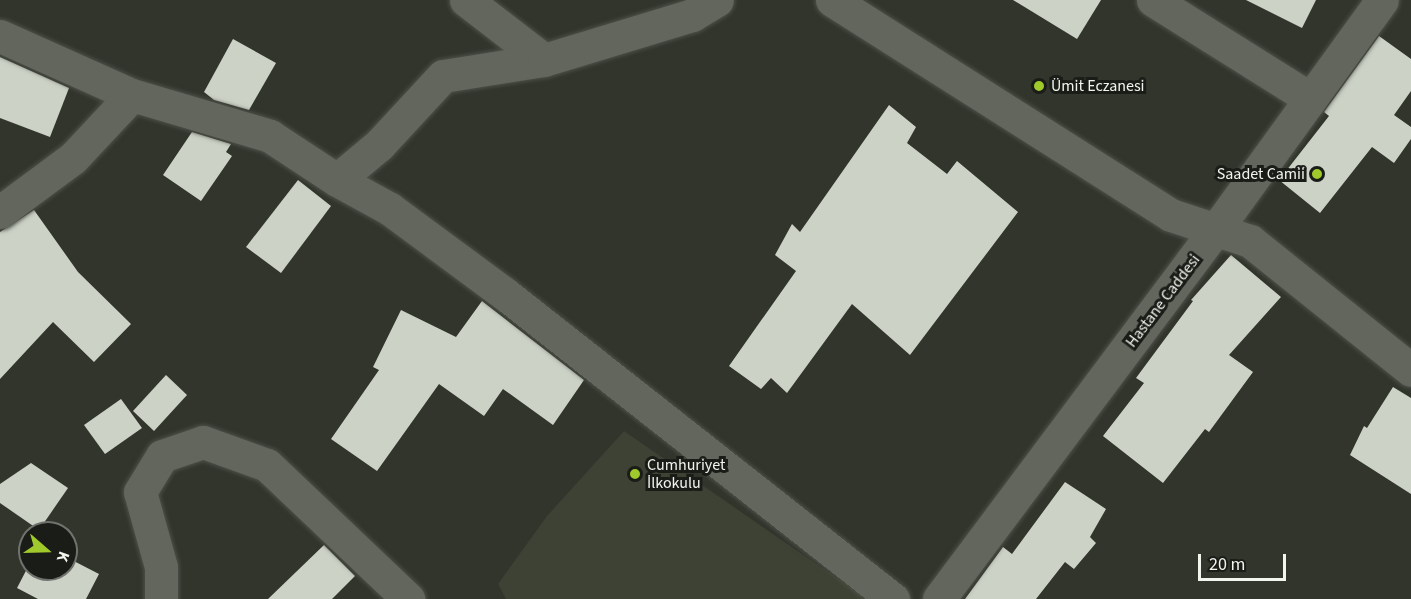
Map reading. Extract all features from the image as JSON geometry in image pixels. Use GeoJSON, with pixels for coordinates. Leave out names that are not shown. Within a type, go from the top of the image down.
{"type":"FeatureCollection","features":[{"type":"Feature","properties":{"kind":"street"},"geometry":{"type":"LineString","coordinates":[[466,0],[544,60]]}},
{"type":"Feature","properties":{"kind":"street"},"geometry":{"type":"LineString","coordinates":[[338,180],[378,145],[443,76],[544,60],[692,15],[717,0]]}},
{"type":"Feature","properties":{"kind":"street"},"geometry":{"type":"LineString","coordinates":[[832,0],[1171,215],[1218,228],[1250,241],[1411,370]]}},
{"type":"Feature","properties":{"kind":"street"},"geometry":{"type":"LineString","coordinates":[[1153,0],[1311,99]]}},
{"type":"Feature","properties":{"kind":"street","name":"Hastane Caddesi"},"geometry":{"type":"LineString","coordinates":[[939,599],[1218,228],[1382,0]]}},
{"type":"Feature","properties":{"kind":"street"},"geometry":{"type":"LineString","coordinates":[[0,36],[132,95],[270,136],[338,180],[390,209],[505,294],[893,599]]}},
{"type":"Feature","properties":{"kind":"street"},"geometry":{"type":"LineString","coordinates":[[2,209],[73,158],[132,95]]}},
{"type":"Feature","properties":{"kind":"street"},"geometry":{"type":"LineString","coordinates":[[161,599],[161,567],[141,492],[162,456],[202,442],[267,465],[408,599]]}},
{"type":"Feature","properties":{"kind":"shaded area","name":"Cumhuriyet İlkokulu"},"geometry":{"type":"Polygon","coordinates":[[[624,431],[867,599],[506,599],[498,584],[547,516],[624,431]]]}},
{"type":"Feature","properties":{"kind":"building"},"geometry":{"type":"Polygon","coordinates":[[[1013,0],[1101,0],[1077,39],[1013,0]]]}},
{"type":"Feature","properties":{"kind":"building"},"geometry":{"type":"Polygon","coordinates":[[[1246,0],[1316,0],[1302,28],[1246,0]]]}},
{"type":"Feature","properties":{"kind":"building"},"geometry":{"type":"Polygon","coordinates":[[[1379,36],[1411,59],[1411,91],[1394,115],[1411,127],[1411,139],[1394,163],[1372,147],[1320,213],[1279,180],[1329,116],[1324,112],[1379,36]]]}},
{"type":"Feature","properties":{"kind":"building"},"geometry":{"type":"Polygon","coordinates":[[[233,39],[276,63],[249,110],[214,100],[204,92],[233,39]]]}},
{"type":"Feature","properties":{"kind":"building"},"geometry":{"type":"Polygon","coordinates":[[[0,57],[69,88],[50,137],[0,118],[0,57]]]}},
{"type":"Feature","properties":{"kind":"building"},"geometry":{"type":"Polygon","coordinates":[[[889,105],[916,127],[907,143],[947,174],[957,161],[1018,212],[910,355],[852,304],[787,393],[771,378],[761,389],[729,366],[796,271],[775,255],[792,224],[800,232],[889,105]]]}},
{"type":"Feature","properties":{"kind":"building"},"geometry":{"type":"Polygon","coordinates":[[[192,132],[231,144],[226,152],[232,156],[201,201],[163,175],[192,132]]]}},
{"type":"Feature","properties":{"kind":"building"},"geometry":{"type":"Polygon","coordinates":[[[298,180],[331,206],[281,273],[246,247],[298,180]]]}},
{"type":"Feature","properties":{"kind":"building"},"geometry":{"type":"Polygon","coordinates":[[[34,210],[78,272],[131,324],[94,362],[53,322],[0,379],[0,232],[34,210]]]}},
{"type":"Feature","properties":{"kind":"building"},"geometry":{"type":"Polygon","coordinates":[[[1231,255],[1281,297],[1229,355],[1253,372],[1209,432],[1205,429],[1163,483],[1103,436],[1144,383],[1136,378],[1193,301],[1191,300],[1231,255]]]}},
{"type":"Feature","properties":{"kind":"building"},"geometry":{"type":"Polygon","coordinates":[[[482,301],[584,380],[553,425],[503,389],[484,416],[439,384],[377,471],[331,439],[379,370],[373,367],[401,310],[456,337],[482,301]]]}},
{"type":"Feature","properties":{"kind":"building"},"geometry":{"type":"Polygon","coordinates":[[[166,375],[187,395],[154,431],[133,411],[166,375]]]}},
{"type":"Feature","properties":{"kind":"building"},"geometry":{"type":"Polygon","coordinates":[[[1393,387],[1411,398],[1411,494],[1350,455],[1364,426],[1367,428],[1393,387]]]}},
{"type":"Feature","properties":{"kind":"building"},"geometry":{"type":"Polygon","coordinates":[[[121,399],[142,428],[105,454],[84,425],[121,399]]]}},
{"type":"Feature","properties":{"kind":"building"},"geometry":{"type":"Polygon","coordinates":[[[31,463],[68,488],[45,521],[26,521],[0,503],[0,484],[31,463]]]}},
{"type":"Feature","properties":{"kind":"building"},"geometry":{"type":"Polygon","coordinates":[[[1065,482],[1106,509],[1090,537],[1096,543],[1074,569],[1065,562],[1036,599],[965,599],[1003,547],[1012,554],[1065,482]]]}},
{"type":"Feature","properties":{"kind":"building"},"geometry":{"type":"Polygon","coordinates":[[[324,545],[355,576],[332,599],[268,599],[324,545]]]}},
{"type":"Feature","properties":{"kind":"building"},"geometry":{"type":"Polygon","coordinates":[[[78,563],[99,574],[86,599],[38,599],[17,588],[21,581],[78,581],[78,563]]]}},
{"type":"Feature","properties":{"kind":"place","name":"Ümit Eczanesi"},"geometry":{"type":"Point","coordinates":[1039,86]}},
{"type":"Feature","properties":{"kind":"place","name":"Saadet Camii"},"geometry":{"type":"Point","coordinates":[1317,174]}},
{"type":"Feature","properties":{"kind":"place","name":"Cumhuriyet İlkokulu"},"geometry":{"type":"Point","coordinates":[635,474]}}]}
